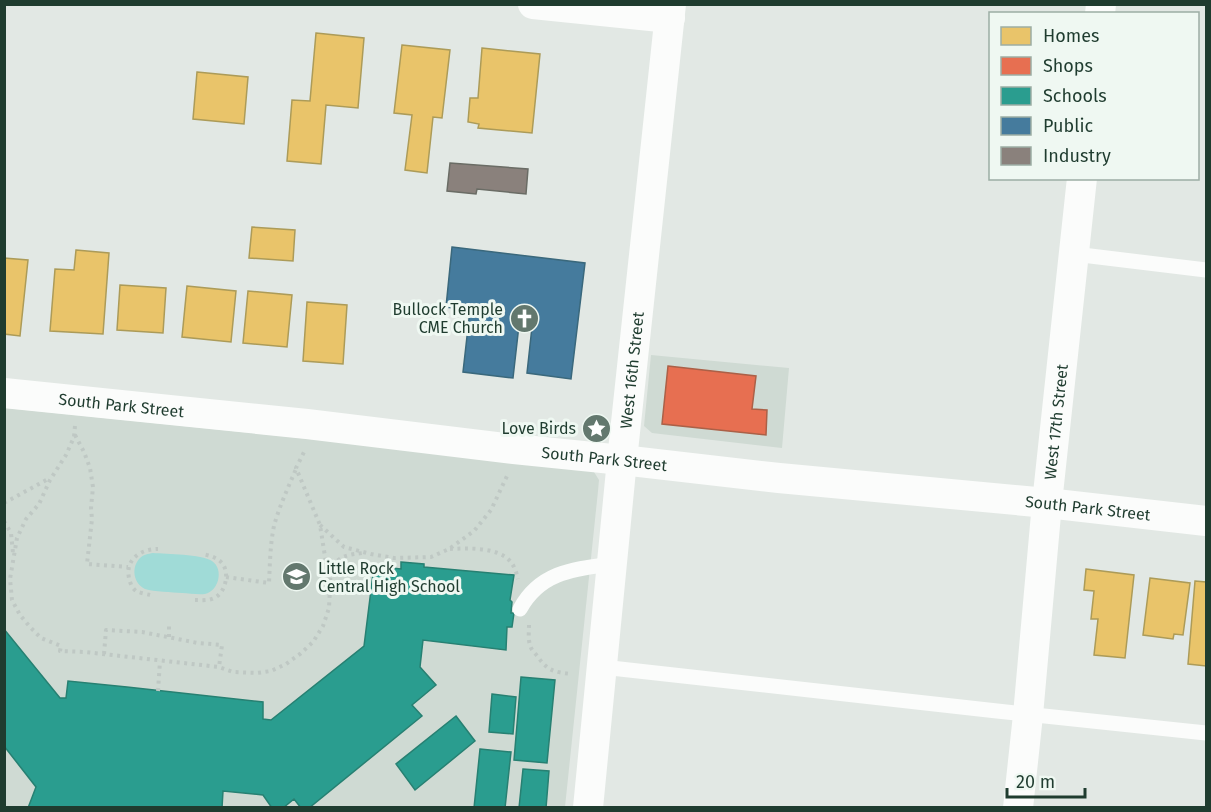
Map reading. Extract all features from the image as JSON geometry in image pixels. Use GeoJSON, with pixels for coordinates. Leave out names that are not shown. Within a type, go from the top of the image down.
{"type":"FeatureCollection","features":[{"type":"Feature","properties":{"kind":"street"},"geometry":{"type":"LineString","coordinates":[[533,4],[671,11]]}},
{"type":"Feature","properties":{"kind":"street","name":"West 16th Street"},"geometry":{"type":"LineString","coordinates":[[588,807],[611,564],[671,11]]}},
{"type":"Feature","properties":{"kind":"street","name":"West 17th Street"},"geometry":{"type":"LineString","coordinates":[[1018,807],[1047,503],[1082,180]]}},
{"type":"Feature","properties":{"kind":"street","name":"South Park Street"},"geometry":{"type":"LineString","coordinates":[[4,393],[307,424],[779,478],[1047,503],[1206,521]]}},
{"type":"Feature","properties":{"kind":"lane"},"geometry":{"type":"LineString","coordinates":[[1074,254],[1206,270]]}},
{"type":"Feature","properties":{"kind":"lane"},"geometry":{"type":"LineString","coordinates":[[522,604],[532,591],[560,573],[611,564]]}},
{"type":"Feature","properties":{"kind":"lane"},"geometry":{"type":"LineString","coordinates":[[602,667],[1206,733]]}},
{"type":"Feature","properties":{"kind":"path"},"geometry":{"type":"LineString","coordinates":[[226,577],[269,583],[274,526],[305,449],[307,424]]}},
{"type":"Feature","properties":{"kind":"path"},"geometry":{"type":"LineString","coordinates":[[75,426],[75,435],[66,455],[39,504],[26,519],[17,538],[10,579],[12,600],[30,627],[41,638],[61,646],[60,651],[219,667],[232,672],[271,671],[286,664],[314,642],[329,608],[331,570],[336,562],[350,554],[366,553]]}},
{"type":"Feature","properties":{"kind":"path"},"geometry":{"type":"LineString","coordinates":[[75,435],[90,468],[93,487],[87,564],[128,567]]}},
{"type":"Feature","properties":{"kind":"path"},"geometry":{"type":"LineString","coordinates":[[320,525],[344,547],[388,557],[431,557],[449,549],[474,531],[491,510],[507,475],[514,449]]}},
{"type":"Feature","properties":{"kind":"path"},"geometry":{"type":"LineString","coordinates":[[296,468],[320,525],[330,588]]}},
{"type":"Feature","properties":{"kind":"path"},"geometry":{"type":"LineString","coordinates":[[4,503],[53,476]]}},
{"type":"Feature","properties":{"kind":"path"},"geometry":{"type":"LineString","coordinates":[[4,521],[11,533],[13,543],[12,563]]}},
{"type":"Feature","properties":{"kind":"path"},"geometry":{"type":"LineString","coordinates":[[150,595],[134,589],[130,582],[128,567],[141,552],[158,549]]}},
{"type":"Feature","properties":{"kind":"path"},"geometry":{"type":"LineString","coordinates":[[449,549],[478,549],[499,554],[511,561],[517,576],[522,604],[519,614],[529,626],[530,648],[548,670],[571,674]]}},
{"type":"Feature","properties":{"kind":"path"},"geometry":{"type":"LineString","coordinates":[[195,600],[216,598],[225,585],[224,566],[220,561],[202,554]]}},
{"type":"Feature","properties":{"kind":"path"},"geometry":{"type":"LineString","coordinates":[[387,568],[388,557]]}},
{"type":"Feature","properties":{"kind":"path"},"geometry":{"type":"LineString","coordinates":[[169,626],[169,637]]}},
{"type":"Feature","properties":{"kind":"path"},"geometry":{"type":"LineString","coordinates":[[104,654],[106,630],[142,632],[198,643],[222,645],[219,667]]}},
{"type":"Feature","properties":{"kind":"path"},"geometry":{"type":"LineString","coordinates":[[158,691],[160,661]]}},
{"type":"Feature","properties":{"kind":"shaded area"},"geometry":{"type":"Polygon","coordinates":[[[651,355],[789,368],[782,448],[652,433],[644,426],[651,355]]]}},
{"type":"Feature","properties":{"kind":"shaded area","name":"Little Rock Central High School"},"geometry":{"type":"Polygon","coordinates":[[[5,408],[291,437],[594,472],[599,480],[565,807],[5,808],[5,408]]]}},
{"type":"Feature","properties":{"kind":"water"},"geometry":{"type":"Polygon","coordinates":[[[153,553],[192,556],[212,561],[218,569],[217,584],[214,589],[205,594],[145,589],[138,583],[134,570],[142,557],[153,553]]]}},
{"type":"Feature","properties":{"kind":"building: Homes"},"geometry":{"type":"Polygon","coordinates":[[[316,33],[364,38],[358,108],[326,105],[321,164],[287,161],[292,100],[310,101],[316,33]]]}},
{"type":"Feature","properties":{"kind":"building: Homes"},"geometry":{"type":"Polygon","coordinates":[[[402,45],[450,50],[442,118],[433,117],[427,173],[405,170],[412,115],[394,113],[402,45]]]}},
{"type":"Feature","properties":{"kind":"building: Homes"},"geometry":{"type":"Polygon","coordinates":[[[482,48],[540,54],[532,133],[478,128],[479,124],[468,122],[470,98],[478,98],[482,48]]]}},
{"type":"Feature","properties":{"kind":"building: Homes"},"geometry":{"type":"Polygon","coordinates":[[[197,72],[248,77],[244,124],[193,119],[197,72]]]}},
{"type":"Feature","properties":{"kind":"building: Homes"},"geometry":{"type":"Polygon","coordinates":[[[252,227],[295,230],[293,261],[249,258],[252,227]]]}},
{"type":"Feature","properties":{"kind":"building: Homes"},"geometry":{"type":"Polygon","coordinates":[[[76,250],[109,253],[103,334],[50,331],[55,269],[74,270],[76,250]]]}},
{"type":"Feature","properties":{"kind":"building: Homes"},"geometry":{"type":"Polygon","coordinates":[[[4,258],[28,260],[20,336],[4,334],[4,258]]]}},
{"type":"Feature","properties":{"kind":"building: Homes"},"geometry":{"type":"Polygon","coordinates":[[[120,285],[166,288],[163,333],[117,330],[120,285]]]}},
{"type":"Feature","properties":{"kind":"building: Homes"},"geometry":{"type":"Polygon","coordinates":[[[187,286],[236,291],[231,342],[182,337],[187,286]]]}},
{"type":"Feature","properties":{"kind":"building: Homes"},"geometry":{"type":"Polygon","coordinates":[[[248,291],[292,295],[287,347],[243,343],[248,291]]]}},
{"type":"Feature","properties":{"kind":"building: Homes"},"geometry":{"type":"Polygon","coordinates":[[[307,302],[347,305],[343,364],[303,361],[307,302]]]}},
{"type":"Feature","properties":{"kind":"building: Homes"},"geometry":{"type":"Polygon","coordinates":[[[1086,569],[1134,575],[1125,658],[1094,655],[1098,619],[1091,619],[1094,591],[1084,590],[1086,569]]]}},
{"type":"Feature","properties":{"kind":"building: Homes"},"geometry":{"type":"Polygon","coordinates":[[[1150,578],[1190,583],[1183,635],[1174,634],[1173,639],[1143,635],[1150,578]]]}},
{"type":"Feature","properties":{"kind":"building: Homes"},"geometry":{"type":"Polygon","coordinates":[[[1195,581],[1206,582],[1206,666],[1188,664],[1195,581]]]}},
{"type":"Feature","properties":{"kind":"building: Shops"},"geometry":{"type":"Polygon","coordinates":[[[668,366],[756,376],[752,409],[767,410],[766,435],[662,424],[668,366]]]}},
{"type":"Feature","properties":{"kind":"building: Schools","name":"Little Rock Central High School"},"geometry":{"type":"Polygon","coordinates":[[[401,562],[424,564],[424,567],[514,575],[510,600],[512,602],[511,613],[514,613],[512,627],[507,627],[506,650],[423,640],[420,667],[436,685],[412,705],[422,716],[309,808],[301,808],[294,799],[283,808],[272,808],[263,795],[223,791],[222,808],[28,808],[36,787],[4,746],[4,629],[60,698],[66,698],[68,681],[127,687],[263,702],[263,719],[271,720],[364,646],[374,566],[401,569],[401,562]]]}},
{"type":"Feature","properties":{"kind":"building: Schools"},"geometry":{"type":"Polygon","coordinates":[[[521,677],[555,680],[547,763],[514,760],[521,677]]]}},
{"type":"Feature","properties":{"kind":"building: Schools"},"geometry":{"type":"Polygon","coordinates":[[[492,694],[516,697],[513,734],[489,732],[492,694]]]}},
{"type":"Feature","properties":{"kind":"building: Schools"},"geometry":{"type":"Polygon","coordinates":[[[456,716],[475,741],[415,790],[396,764],[456,716]]]}},
{"type":"Feature","properties":{"kind":"building: Schools"},"geometry":{"type":"Polygon","coordinates":[[[480,749],[511,752],[505,808],[474,808],[480,749]]]}},
{"type":"Feature","properties":{"kind":"building: Schools"},"geometry":{"type":"Polygon","coordinates":[[[523,769],[549,771],[546,808],[519,808],[523,769]]]}},
{"type":"Feature","properties":{"kind":"building: Public","name":"Bullock Temple CME Church"},"geometry":{"type":"Polygon","coordinates":[[[452,247],[585,263],[571,379],[527,373],[532,327],[519,325],[513,378],[463,372],[470,310],[446,307],[452,247]]]}},
{"type":"Feature","properties":{"kind":"building: Industry"},"geometry":{"type":"Polygon","coordinates":[[[450,163],[528,169],[526,194],[477,189],[476,194],[447,191],[450,163]]]}},
{"type":"Feature","properties":{"kind":"place","name":"Bullock Temple CME Church"},"geometry":{"type":"Point","coordinates":[524,318]}},
{"type":"Feature","properties":{"kind":"place","name":"Love Birds"},"geometry":{"type":"Point","coordinates":[597,428]}},
{"type":"Feature","properties":{"kind":"place","name":"Little Rock Central High School"},"geometry":{"type":"Point","coordinates":[297,577]}}]}
